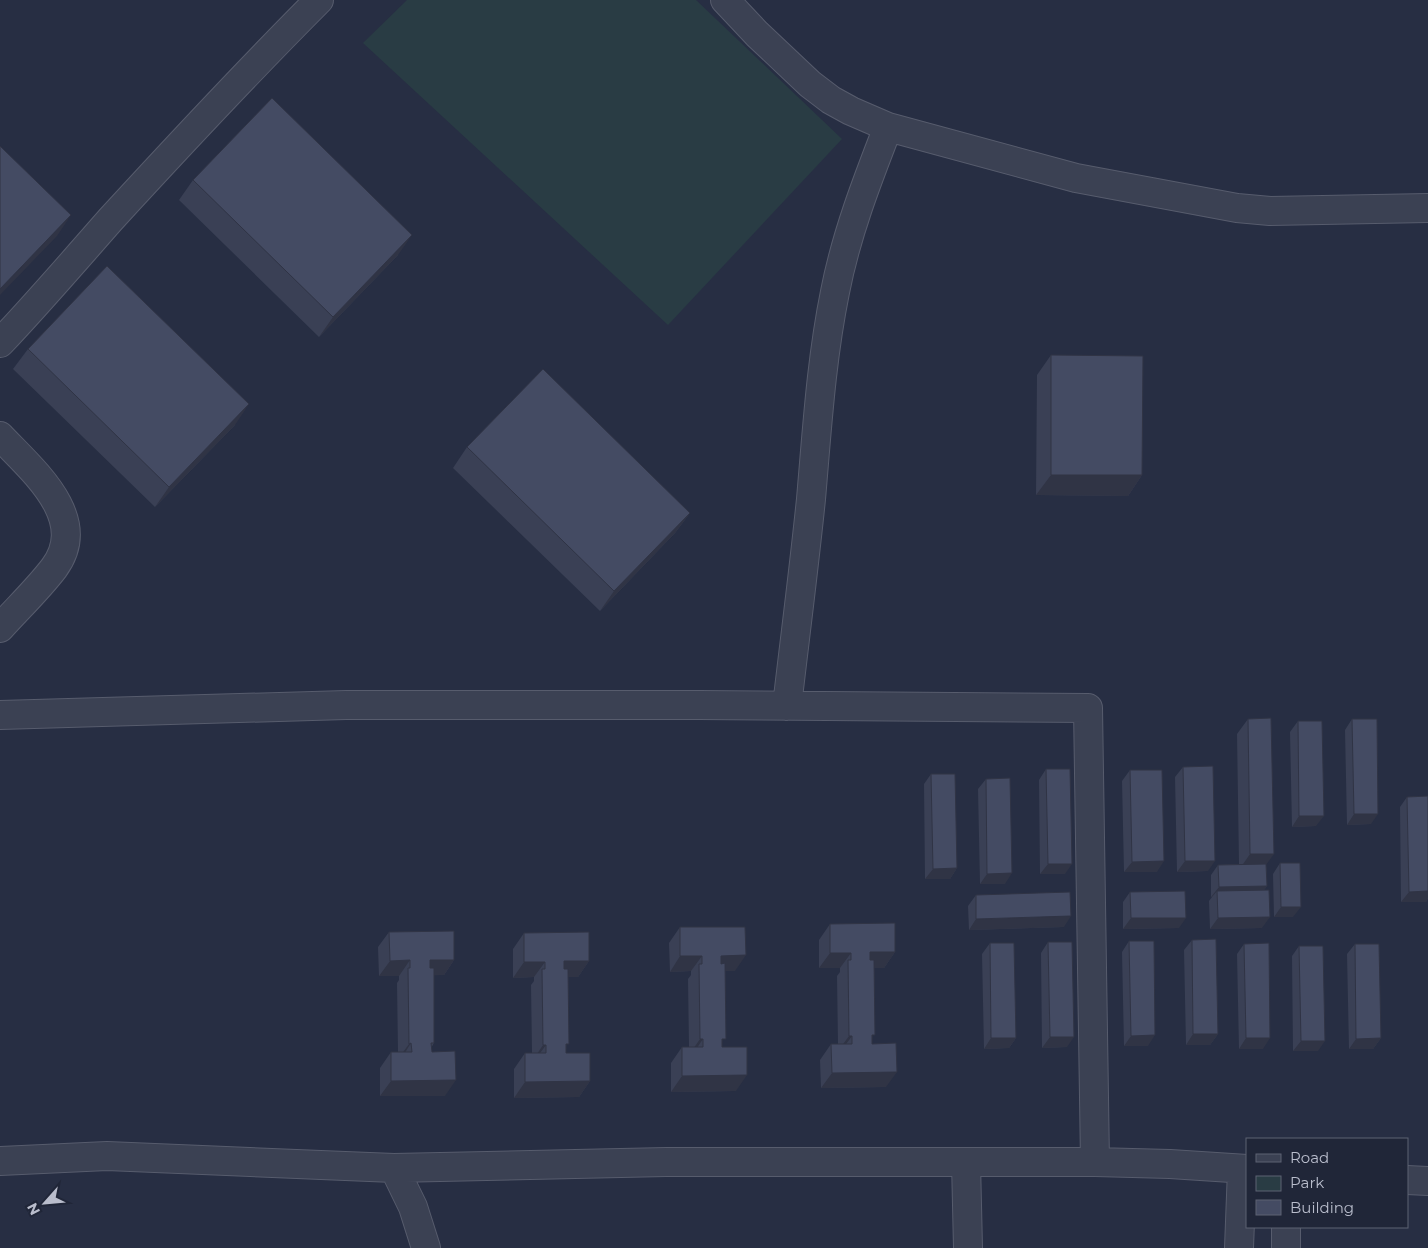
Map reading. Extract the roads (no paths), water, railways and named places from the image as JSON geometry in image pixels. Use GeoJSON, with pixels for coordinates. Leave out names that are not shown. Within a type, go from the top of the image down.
{"type":"FeatureCollection","features":[{"type":"Feature","properties":{"kind":"street"},"geometry":{"type":"LineString","coordinates":[[0,343],[252,67],[319,0]]}},
{"type":"Feature","properties":{"kind":"street"},"geometry":{"type":"LineString","coordinates":[[725,0],[810,84],[844,107],[888,127],[1076,178],[1229,207],[1270,211],[1428,208]]}},
{"type":"Feature","properties":{"kind":"street"},"geometry":{"type":"LineString","coordinates":[[787,706],[810,510],[822,372],[835,292],[848,236],[888,127]]}},
{"type":"Feature","properties":{"kind":"street"},"geometry":{"type":"LineString","coordinates":[[0,436],[46,486],[61,508],[66,532],[64,549],[55,568],[0,628]]}},
{"type":"Feature","properties":{"kind":"street"},"geometry":{"type":"LineString","coordinates":[[0,715],[346,705],[1088,708],[1095,1162]]}},
{"type":"Feature","properties":{"kind":"street"},"geometry":{"type":"LineString","coordinates":[[0,1161],[107,1156],[394,1168],[666,1162],[1095,1162],[1170,1164],[1244,1169],[1240,1248]]}},
{"type":"Feature","properties":{"kind":"street"},"geometry":{"type":"LineString","coordinates":[[966,1162],[968,1248]]}},
{"type":"Feature","properties":{"kind":"street"},"geometry":{"type":"LineString","coordinates":[[394,1168],[413,1207],[426,1248]]}},
{"type":"Feature","properties":{"kind":"street"},"geometry":{"type":"LineString","coordinates":[[1408,1180],[1428,1181]]}},
{"type":"Feature","properties":{"kind":"street"},"geometry":{"type":"LineString","coordinates":[[1286,1228],[1286,1248]]}}]}
